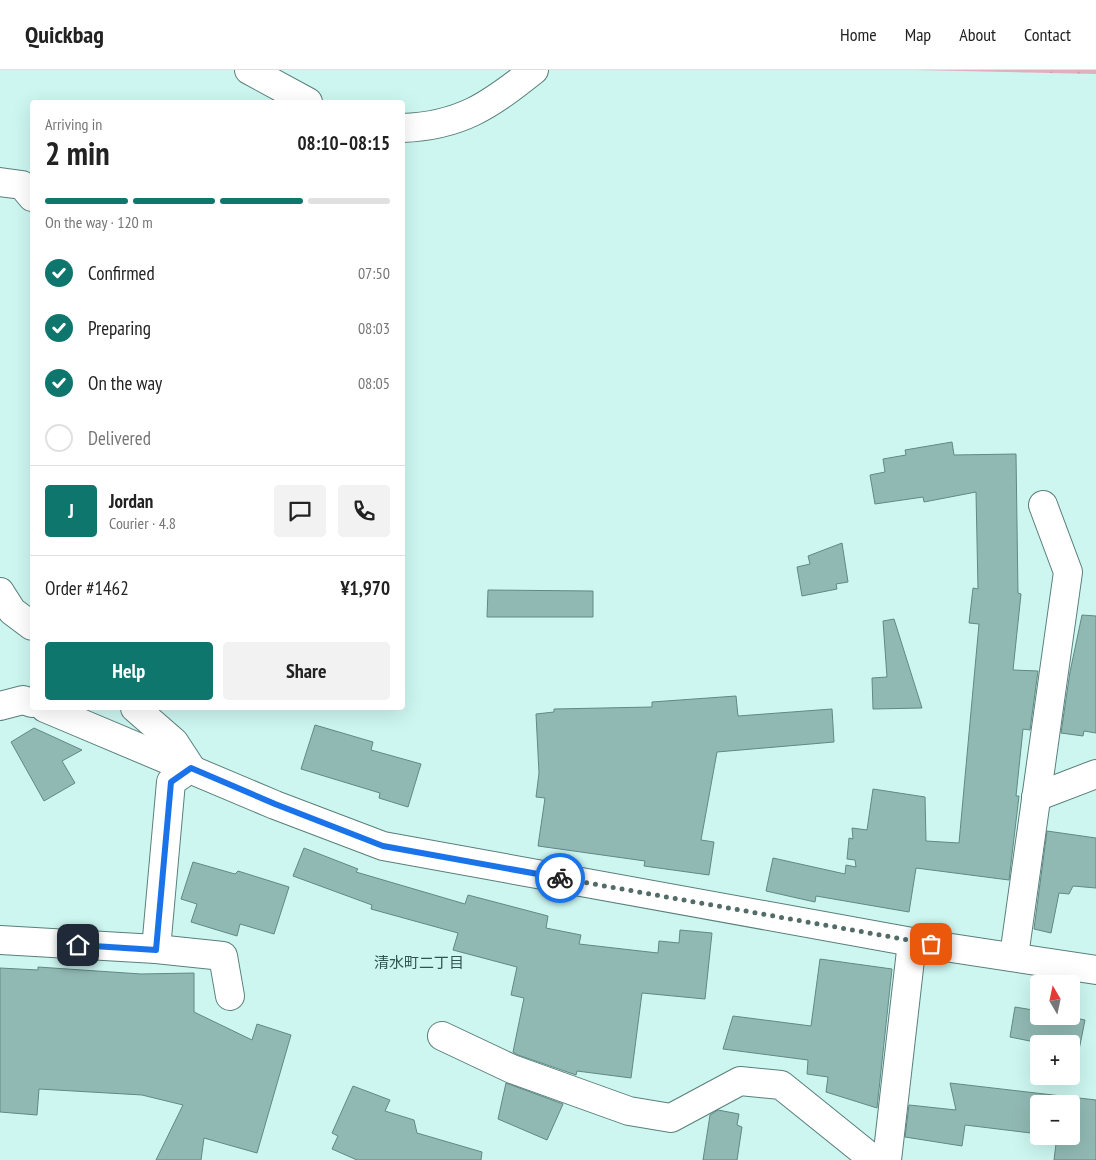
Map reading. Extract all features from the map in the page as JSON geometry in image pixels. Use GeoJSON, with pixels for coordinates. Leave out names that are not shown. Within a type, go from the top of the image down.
{"type":"FeatureCollection","features":[{"type":"Feature","properties":{"kind":"street"},"geometry":{"type":"LineString","coordinates":[[249,70],[304,100]]}},
{"type":"Feature","properties":{"kind":"street"},"geometry":{"type":"LineString","coordinates":[[405,128],[428,127],[474,113],[534,70]]}},
{"type":"Feature","properties":{"kind":"street"},"geometry":{"type":"LineString","coordinates":[[0,182],[22,185],[30,195]]}},
{"type":"Feature","properties":{"kind":"street"},"geometry":{"type":"LineString","coordinates":[[1014,956],[1068,572],[1043,505]]}},
{"type":"Feature","properties":{"kind":"street"},"geometry":{"type":"LineString","coordinates":[[0,592],[12,611],[30,624]]}},
{"type":"Feature","properties":{"kind":"street"},"geometry":{"type":"LineString","coordinates":[[0,706],[23,700],[30,702]]}},
{"type":"Feature","properties":{"kind":"street"},"geometry":{"type":"LineString","coordinates":[[50,710],[275,804],[383,846],[912,942],[1014,956],[1096,970]]}},
{"type":"Feature","properties":{"kind":"street"},"geometry":{"type":"LineString","coordinates":[[137,710],[174,742],[191,768]]}},
{"type":"Feature","properties":{"kind":"street"},"geometry":{"type":"LineString","coordinates":[[156,950],[171,782],[191,768]]}},
{"type":"Feature","properties":{"kind":"street"},"geometry":{"type":"LineString","coordinates":[[1036,797],[1096,774]]}},
{"type":"Feature","properties":{"kind":"street"},"geometry":{"type":"LineString","coordinates":[[0,940],[223,956],[230,996]]}},
{"type":"Feature","properties":{"kind":"street"},"geometry":{"type":"LineString","coordinates":[[887,1160],[912,942]]}},
{"type":"Feature","properties":{"kind":"street"},"geometry":{"type":"LineString","coordinates":[[442,1036],[512,1069],[629,1111],[671,1118],[740,1081],[781,1085],[874,1160]]}},
{"type":"Feature","properties":{"kind":"green space"},"geometry":{"type":"Polygon","coordinates":[[[914,70],[1096,70],[1096,74],[914,70]]]}},
{"type":"Feature","properties":{"kind":"building"},"geometry":{"type":"Polygon","coordinates":[[[952,442],[954,455],[1016,454],[1018,593],[1021,594],[1013,670],[1038,671],[1030,730],[1023,729],[1016,796],[1019,796],[1009,880],[916,868],[909,912],[816,896],[815,902],[766,891],[773,858],[845,874],[846,865],[856,867],[855,860],[847,859],[849,838],[853,839],[852,828],[867,830],[873,789],[925,797],[926,841],[959,843],[979,624],[969,623],[973,588],[978,589],[976,492],[924,502],[923,497],[875,504],[870,475],[885,472],[883,459],[906,455],[905,450],[952,442]]]}},
{"type":"Feature","properties":{"kind":"building"},"geometry":{"type":"Polygon","coordinates":[[[842,543],[848,582],[836,584],[837,589],[802,596],[797,567],[810,564],[808,556],[842,543]]]}},
{"type":"Feature","properties":{"kind":"building"},"geometry":{"type":"Polygon","coordinates":[[[488,590],[593,591],[593,617],[487,617],[488,590]]]}},
{"type":"Feature","properties":{"kind":"building"},"geometry":{"type":"Polygon","coordinates":[[[1082,615],[1096,616],[1096,733],[1084,731],[1083,736],[1061,733],[1070,672],[1082,615]]]}},
{"type":"Feature","properties":{"kind":"building"},"geometry":{"type":"Polygon","coordinates":[[[894,619],[922,708],[873,709],[872,678],[887,677],[883,621],[894,619]]]}},
{"type":"Feature","properties":{"kind":"building"},"geometry":{"type":"Polygon","coordinates":[[[736,696],[738,716],[832,709],[834,742],[717,752],[701,840],[714,842],[709,875],[644,866],[645,861],[538,846],[545,798],[536,797],[539,773],[536,714],[554,712],[554,709],[652,707],[652,702],[736,696]]]}},
{"type":"Feature","properties":{"kind":"building"},"geometry":{"type":"Polygon","coordinates":[[[315,725],[373,742],[371,750],[421,764],[408,807],[379,798],[380,793],[301,769],[315,725]]]}},
{"type":"Feature","properties":{"kind":"building"},"geometry":{"type":"Polygon","coordinates":[[[34,728],[82,750],[62,761],[75,783],[44,801],[11,742],[34,728]]]}},
{"type":"Feature","properties":{"kind":"building"},"geometry":{"type":"Polygon","coordinates":[[[1047,831],[1096,838],[1096,888],[1073,886],[1069,894],[1059,893],[1051,933],[1034,929],[1047,831]]]}},
{"type":"Feature","properties":{"kind":"building"},"geometry":{"type":"Polygon","coordinates":[[[304,848],[358,869],[356,872],[465,904],[468,895],[548,916],[546,928],[581,935],[579,944],[658,953],[659,941],[679,943],[680,930],[712,933],[705,999],[642,993],[631,1078],[577,1071],[576,1075],[518,1055],[513,1052],[524,998],[511,995],[517,967],[453,950],[458,933],[371,909],[372,905],[293,876],[304,848]]]}},
{"type":"Feature","properties":{"kind":"building"},"geometry":{"type":"Polygon","coordinates":[[[193,862],[235,874],[238,871],[289,887],[274,934],[240,924],[237,936],[191,922],[197,904],[181,899],[193,862]]]}},
{"type":"Feature","properties":{"kind":"building"},"geometry":{"type":"Polygon","coordinates":[[[820,959],[892,969],[877,1108],[826,1092],[828,1077],[807,1074],[808,1060],[723,1049],[733,1016],[811,1026],[820,959]]]}},
{"type":"Feature","properties":{"kind":"building"},"geometry":{"type":"Polygon","coordinates":[[[38,967],[141,974],[194,973],[194,1012],[252,1040],[257,1024],[291,1035],[257,1153],[204,1138],[201,1160],[156,1160],[183,1105],[142,1095],[39,1089],[37,1115],[0,1112],[0,968],[38,970],[38,967]]]}},
{"type":"Feature","properties":{"kind":"building"},"geometry":{"type":"Polygon","coordinates":[[[1015,1007],[1030,1010],[1030,1025],[1080,1025],[1080,1019],[1085,1020],[1080,1045],[1080,1035],[1030,1035],[1030,1041],[1010,1037],[1015,1007]]]}},
{"type":"Feature","properties":{"kind":"building"},"geometry":{"type":"Polygon","coordinates":[[[506,1083],[563,1104],[547,1140],[498,1119],[506,1083]]]}},
{"type":"Feature","properties":{"kind":"building"},"geometry":{"type":"Polygon","coordinates":[[[950,1083],[1053,1095],[1030,1095],[1030,1133],[965,1125],[962,1146],[905,1137],[909,1105],[956,1110],[950,1083]]]}},
{"type":"Feature","properties":{"kind":"building"},"geometry":{"type":"Polygon","coordinates":[[[353,1086],[390,1100],[385,1111],[414,1120],[417,1133],[482,1152],[481,1160],[357,1160],[332,1149],[338,1136],[332,1133],[353,1086]]]}},
{"type":"Feature","properties":{"kind":"building"},"geometry":{"type":"Polygon","coordinates":[[[1080,1098],[1096,1100],[1096,1160],[1054,1160],[1056,1145],[1080,1145],[1080,1098]]]}},
{"type":"Feature","properties":{"kind":"building"},"geometry":{"type":"Polygon","coordinates":[[[718,1110],[739,1114],[737,1125],[742,1127],[737,1160],[703,1160],[710,1115],[718,1110]]]}},
{"type":"Feature","properties":{"kind":"way so far"},"geometry":{"type":"LineString","coordinates":[[560,878],[931,944]]}},
{"type":"Feature","properties":{"kind":"district","name":"清水町二丁目"},"geometry":{"type":"Point","coordinates":[419,963]}},
{"type":"Feature","properties":{"kind":"route"},"geometry":{"type":"LineString","coordinates":[[78,945],[156,950],[171,782],[191,768],[275,804],[383,846],[560,878]]}}]}
